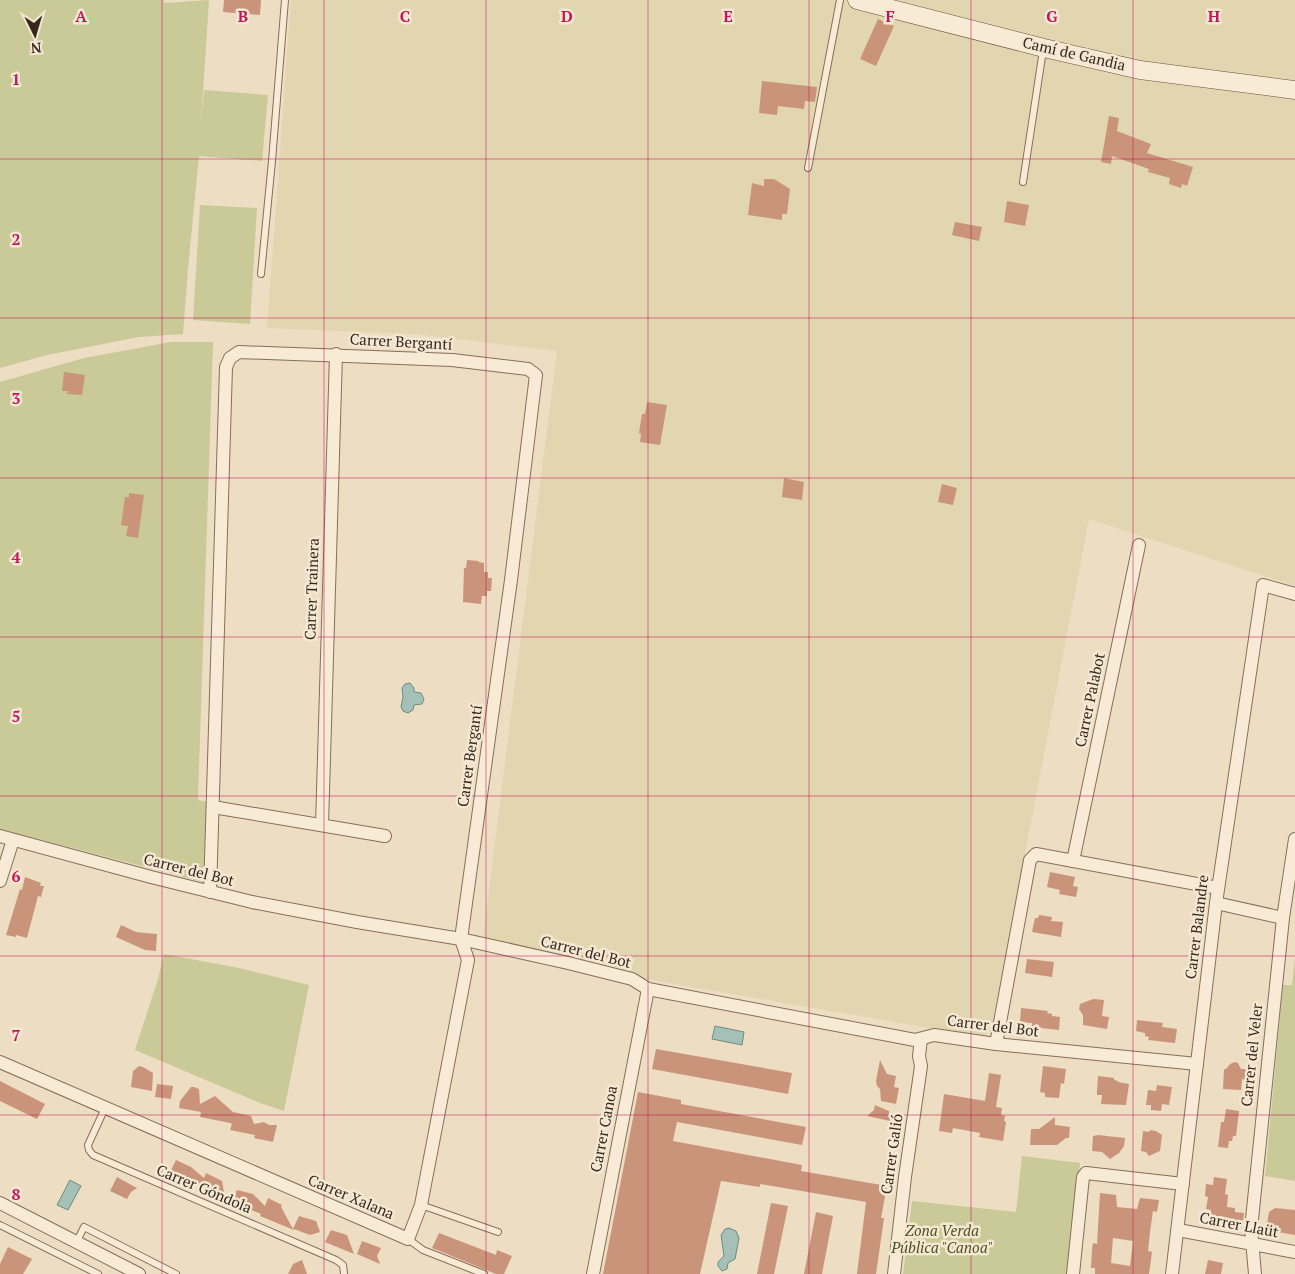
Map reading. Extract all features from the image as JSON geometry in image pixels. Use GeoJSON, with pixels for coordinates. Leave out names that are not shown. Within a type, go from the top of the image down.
{"type":"FeatureCollection","features":[{"type":"Feature","properties":{"kind":"main road","name":"Camí de Gandia"},"geometry":{"type":"LineString","coordinates":[[857,0],[1044,48],[1140,70],[1295,90]]}},
{"type":"Feature","properties":{"kind":"street","name":"Carrer Bergantí"},"geometry":{"type":"LineString","coordinates":[[210,892],[226,367],[230,358],[239,352],[336,354],[452,360],[528,369],[536,375],[511,580],[461,939]]}},
{"type":"Feature","properties":{"kind":"street","name":"Carrer Trainera"},"geometry":{"type":"LineString","coordinates":[[322,825],[336,354]]}},
{"type":"Feature","properties":{"kind":"street","name":"Carrer Palabot"},"geometry":{"type":"LineString","coordinates":[[1072,861],[1139,545]]}},
{"type":"Feature","properties":{"kind":"street","name":"Carrer Balandre"},"geometry":{"type":"LineString","coordinates":[[1172,1274],[1216,903],[1263,586],[1295,594]]}},
{"type":"Feature","properties":{"kind":"street"},"geometry":{"type":"LineString","coordinates":[[213,807],[385,836]]}},
{"type":"Feature","properties":{"kind":"street","name":"Carrer del Bot"},"geometry":{"type":"LineString","coordinates":[[0,836],[210,892],[348,920],[461,939],[632,979],[648,989],[915,1040],[934,1035],[996,1044],[1197,1064]]}},
{"type":"Feature","properties":{"kind":"street","name":"Carrer del Veler"},"geometry":{"type":"LineString","coordinates":[[1255,1274],[1251,1229],[1283,918],[1295,839]]}},
{"type":"Feature","properties":{"kind":"street"},"geometry":{"type":"LineString","coordinates":[[0,881],[13,840]]}},
{"type":"Feature","properties":{"kind":"street"},"geometry":{"type":"LineString","coordinates":[[996,1044],[1030,860],[1036,854],[1218,888]]}},
{"type":"Feature","properties":{"kind":"street"},"geometry":{"type":"LineString","coordinates":[[1216,903],[1283,918]]}},
{"type":"Feature","properties":{"kind":"street","name":"Carrer Xalana"},"geometry":{"type":"LineString","coordinates":[[0,1062],[408,1239],[422,1205],[468,960],[461,939]]}},
{"type":"Feature","properties":{"kind":"street","name":"Carrer Canoa"},"geometry":{"type":"LineString","coordinates":[[593,1274],[648,989]]}},
{"type":"Feature","properties":{"kind":"street","name":"Carrer Galió"},"geometry":{"type":"LineString","coordinates":[[894,1274],[905,1177],[921,1066],[919,1056],[921,1039]]}},
{"type":"Feature","properties":{"kind":"street"},"geometry":{"type":"LineString","coordinates":[[1073,1274],[1083,1177],[1086,1173],[1183,1184]]}},
{"type":"Feature","properties":{"kind":"street"},"geometry":{"type":"LineString","coordinates":[[0,1203],[139,1274]]}},
{"type":"Feature","properties":{"kind":"street","name":"Carrer Llaüt"},"geometry":{"type":"LineString","coordinates":[[1178,1230],[1295,1252]]}},
{"type":"Feature","properties":{"kind":"lane"},"geometry":{"type":"LineString","coordinates":[[261,274],[285,0]]}},
{"type":"Feature","properties":{"kind":"lane"},"geometry":{"type":"LineString","coordinates":[[808,168],[840,0]]}},
{"type":"Feature","properties":{"kind":"lane"},"geometry":{"type":"LineString","coordinates":[[1023,182],[1044,48]]}},
{"type":"Feature","properties":{"kind":"lane","name":"Carrer Góndola"},"geometry":{"type":"LineString","coordinates":[[106,1108],[88,1145],[93,1155],[336,1260],[342,1265],[344,1274]]}},
{"type":"Feature","properties":{"kind":"lane"},"geometry":{"type":"LineString","coordinates":[[422,1205],[498,1232]]}},
{"type":"Feature","properties":{"kind":"lane"},"geometry":{"type":"LineString","coordinates":[[0,1225],[98,1274]]}},
{"type":"Feature","properties":{"kind":"lane"},"geometry":{"type":"LineString","coordinates":[[76,1243],[84,1227],[176,1274]]}},
{"type":"Feature","properties":{"kind":"lane"},"geometry":{"type":"LineString","coordinates":[[408,1239],[423,1250],[484,1274]]}},
{"type":"Feature","properties":{"kind":"shaded area"},"geometry":{"type":"Polygon","coordinates":[[[291,0],[1295,0],[1295,586],[1089,519],[991,1031],[981,1037],[617,974],[585,965],[575,954],[558,958],[483,937],[557,351],[415,334],[267,328],[291,0]]]}},
{"type":"Feature","properties":{"kind":"shaded area"},"geometry":{"type":"Polygon","coordinates":[[[410,683],[414,688],[414,692],[421,693],[424,699],[422,704],[414,705],[413,710],[408,713],[403,711],[401,707],[402,688],[405,684],[410,683]]]}},
{"type":"Feature","properties":{"kind":"shaded area"},"geometry":{"type":"Polygon","coordinates":[[[715,1026],[744,1032],[742,1045],[712,1039],[715,1026]]]}},
{"type":"Feature","properties":{"kind":"shaded area"},"geometry":{"type":"Polygon","coordinates":[[[70,1180],[81,1186],[68,1210],[57,1205],[70,1180]]]}},
{"type":"Feature","properties":{"kind":"shaded area"},"geometry":{"type":"Polygon","coordinates":[[[729,1228],[736,1231],[739,1238],[735,1259],[728,1263],[727,1269],[722,1271],[718,1266],[718,1262],[724,1256],[721,1235],[725,1229],[729,1228]]]}},
{"type":"Feature","properties":{"kind":"green space"},"geometry":{"type":"Polygon","coordinates":[[[0,0],[164,0],[164,3],[209,0],[201,122],[204,90],[268,95],[262,161],[199,156],[183,334],[139,337],[47,355],[0,368],[0,0]]]}},
{"type":"Feature","properties":{"kind":"green space"},"geometry":{"type":"Polygon","coordinates":[[[200,205],[257,208],[250,324],[193,320],[200,205]]]}},
{"type":"Feature","properties":{"kind":"green space"},"geometry":{"type":"Polygon","coordinates":[[[171,342],[213,342],[198,800],[207,802],[203,882],[0,829],[0,382],[84,358],[171,342]]]}},
{"type":"Feature","properties":{"kind":"green space"},"geometry":{"type":"Polygon","coordinates":[[[164,954],[239,968],[309,985],[284,1111],[260,1103],[135,1050],[164,954]]]}},
{"type":"Feature","properties":{"kind":"green space"},"geometry":{"type":"Polygon","coordinates":[[[1295,958],[1295,1181],[1265,1176],[1283,985],[1292,985],[1295,958]]]}},
{"type":"Feature","properties":{"kind":"green space","name":"Zona Verda Pública \"Canoa\""},"geometry":{"type":"Polygon","coordinates":[[[1022,1156],[1080,1163],[1068,1274],[903,1274],[912,1201],[1016,1212],[1022,1156]]]}},
{"type":"Feature","properties":{"kind":"building"},"geometry":{"type":"Polygon","coordinates":[[[224,0],[261,0],[260,15],[223,12],[224,0]]]}},
{"type":"Feature","properties":{"kind":"building"},"geometry":{"type":"Polygon","coordinates":[[[878,19],[894,26],[876,66],[860,59],[878,19]]]}},
{"type":"Feature","properties":{"kind":"building"},"geometry":{"type":"Polygon","coordinates":[[[762,81],[817,87],[815,102],[805,101],[804,109],[778,106],[777,115],[759,113],[762,81]]]}},
{"type":"Feature","properties":{"kind":"building"},"geometry":{"type":"Polygon","coordinates":[[[1109,116],[1119,118],[1117,131],[1151,144],[1147,153],[1193,167],[1187,186],[1182,184],[1181,188],[1169,184],[1170,178],[1148,172],[1149,169],[1112,156],[1111,164],[1101,162],[1109,116]]]}},
{"type":"Feature","properties":{"kind":"building"},"geometry":{"type":"Polygon","coordinates":[[[764,179],[774,179],[790,189],[787,214],[782,214],[782,220],[748,215],[752,183],[764,186],[764,179]]]}},
{"type":"Feature","properties":{"kind":"building"},"geometry":{"type":"Polygon","coordinates":[[[1007,201],[1029,205],[1025,226],[1004,222],[1007,201]]]}},
{"type":"Feature","properties":{"kind":"building"},"geometry":{"type":"Polygon","coordinates":[[[955,222],[982,227],[979,241],[952,235],[955,222]]]}},
{"type":"Feature","properties":{"kind":"building"},"geometry":{"type":"Polygon","coordinates":[[[64,372],[85,375],[82,395],[67,394],[68,391],[62,391],[64,372]]]}},
{"type":"Feature","properties":{"kind":"building"},"geometry":{"type":"Polygon","coordinates":[[[647,402],[667,405],[660,445],[640,442],[641,434],[639,433],[642,414],[645,414],[647,402]]]}},
{"type":"Feature","properties":{"kind":"building"},"geometry":{"type":"Polygon","coordinates":[[[784,478],[804,482],[802,500],[782,497],[784,478]]]}},
{"type":"Feature","properties":{"kind":"building"},"geometry":{"type":"Polygon","coordinates":[[[942,484],[957,488],[953,505],[938,502],[942,484]]]}},
{"type":"Feature","properties":{"kind":"building"},"geometry":{"type":"Polygon","coordinates":[[[129,493],[144,495],[138,538],[126,536],[128,526],[121,525],[125,497],[129,497],[129,493]]]}},
{"type":"Feature","properties":{"kind":"building"},"geometry":{"type":"Polygon","coordinates":[[[467,560],[484,563],[484,572],[488,572],[488,578],[492,578],[491,591],[487,591],[487,596],[482,596],[481,604],[463,602],[464,568],[466,568],[467,560]]]}},
{"type":"Feature","properties":{"kind":"building"},"geometry":{"type":"Polygon","coordinates":[[[1050,872],[1075,877],[1073,886],[1078,887],[1076,897],[1059,894],[1060,890],[1047,887],[1050,872]]]}},
{"type":"Feature","properties":{"kind":"building"},"geometry":{"type":"Polygon","coordinates":[[[25,877],[41,883],[40,886],[44,886],[41,897],[38,896],[27,938],[6,935],[20,889],[22,890],[25,877]]]}},
{"type":"Feature","properties":{"kind":"building"},"geometry":{"type":"Polygon","coordinates":[[[1039,915],[1052,917],[1051,921],[1063,922],[1061,937],[1032,932],[1035,918],[1038,918],[1039,915]]]}},
{"type":"Feature","properties":{"kind":"building"},"geometry":{"type":"Polygon","coordinates":[[[121,925],[136,932],[157,934],[156,951],[145,950],[116,937],[121,925]]]}},
{"type":"Feature","properties":{"kind":"building"},"geometry":{"type":"Polygon","coordinates":[[[1027,959],[1054,962],[1052,977],[1025,973],[1027,959]]]}},
{"type":"Feature","properties":{"kind":"building"},"geometry":{"type":"Polygon","coordinates":[[[1093,999],[1104,1000],[1102,1016],[1109,1017],[1107,1029],[1083,1025],[1083,1015],[1079,1009],[1080,1004],[1093,999]]]}},
{"type":"Feature","properties":{"kind":"building"},"geometry":{"type":"Polygon","coordinates":[[[1021,1008],[1048,1011],[1047,1013],[1052,1014],[1052,1016],[1060,1017],[1059,1030],[1032,1027],[1032,1023],[1020,1022],[1021,1008]]]}},
{"type":"Feature","properties":{"kind":"building"},"geometry":{"type":"Polygon","coordinates":[[[1137,1020],[1163,1023],[1162,1027],[1177,1029],[1175,1043],[1148,1040],[1149,1037],[1145,1036],[1145,1033],[1136,1031],[1137,1020]]]}},
{"type":"Feature","properties":{"kind":"building"},"geometry":{"type":"Polygon","coordinates":[[[656,1049],[792,1073],[788,1094],[652,1069],[656,1049]]]}},
{"type":"Feature","properties":{"kind":"building"},"geometry":{"type":"Polygon","coordinates":[[[880,1060],[887,1074],[896,1076],[894,1087],[899,1088],[896,1104],[881,1101],[880,1089],[876,1081],[880,1060]]]}},
{"type":"Feature","properties":{"kind":"building"},"geometry":{"type":"Polygon","coordinates":[[[1235,1062],[1238,1063],[1241,1069],[1246,1069],[1245,1080],[1242,1079],[1241,1090],[1223,1089],[1224,1069],[1235,1062]]]}},
{"type":"Feature","properties":{"kind":"building"},"geometry":{"type":"Polygon","coordinates":[[[139,1066],[153,1073],[152,1091],[131,1087],[133,1071],[139,1066]]]}},
{"type":"Feature","properties":{"kind":"building"},"geometry":{"type":"Polygon","coordinates":[[[1043,1066],[1066,1069],[1064,1084],[1061,1083],[1059,1098],[1045,1097],[1045,1093],[1040,1092],[1043,1066]]]}},
{"type":"Feature","properties":{"kind":"building"},"geometry":{"type":"Polygon","coordinates":[[[989,1073],[1001,1075],[996,1107],[1002,1108],[1001,1115],[1005,1116],[1003,1141],[979,1137],[980,1133],[953,1128],[952,1133],[939,1131],[944,1094],[985,1101],[989,1073]]]}},
{"type":"Feature","properties":{"kind":"building"},"geometry":{"type":"Polygon","coordinates":[[[1098,1076],[1114,1078],[1118,1082],[1129,1084],[1126,1105],[1101,1104],[1102,1095],[1097,1095],[1098,1076]]]}},
{"type":"Feature","properties":{"kind":"building"},"geometry":{"type":"Polygon","coordinates":[[[0,1081],[45,1104],[37,1119],[0,1101],[0,1081]]]}},
{"type":"Feature","properties":{"kind":"building"},"geometry":{"type":"Polygon","coordinates":[[[157,1084],[173,1086],[171,1099],[155,1097],[157,1084]]]}},
{"type":"Feature","properties":{"kind":"building"},"geometry":{"type":"Polygon","coordinates":[[[1157,1085],[1172,1087],[1169,1105],[1162,1104],[1161,1111],[1151,1110],[1151,1105],[1146,1105],[1148,1090],[1156,1091],[1157,1085]]]}},
{"type":"Feature","properties":{"kind":"building"},"geometry":{"type":"Polygon","coordinates":[[[191,1087],[199,1089],[200,1104],[215,1096],[233,1112],[251,1116],[254,1124],[264,1122],[269,1125],[277,1125],[273,1142],[254,1138],[255,1135],[230,1130],[232,1124],[200,1117],[201,1112],[179,1108],[180,1101],[191,1087]]]}},
{"type":"Feature","properties":{"kind":"building"},"geometry":{"type":"Polygon","coordinates":[[[638,1092],[681,1100],[681,1104],[806,1127],[802,1145],[677,1122],[673,1141],[802,1165],[801,1171],[887,1186],[881,1218],[884,1218],[876,1274],[857,1274],[866,1202],[760,1184],[760,1187],[721,1181],[700,1274],[603,1274],[638,1092]]]}},
{"type":"Feature","properties":{"kind":"building"},"geometry":{"type":"Polygon","coordinates":[[[875,1105],[889,1111],[890,1121],[867,1116],[874,1110],[875,1105]]]}},
{"type":"Feature","properties":{"kind":"building"},"geometry":{"type":"Polygon","coordinates":[[[1226,1109],[1239,1111],[1236,1136],[1233,1136],[1232,1141],[1229,1141],[1228,1148],[1218,1147],[1221,1122],[1224,1122],[1226,1109]]]}},
{"type":"Feature","properties":{"kind":"building"},"geometry":{"type":"Polygon","coordinates":[[[1055,1117],[1055,1125],[1070,1127],[1069,1138],[1066,1138],[1057,1145],[1030,1145],[1031,1129],[1039,1129],[1055,1117]]]}},
{"type":"Feature","properties":{"kind":"building"},"geometry":{"type":"Polygon","coordinates":[[[1150,1130],[1162,1135],[1160,1151],[1149,1156],[1146,1152],[1141,1151],[1143,1131],[1149,1132],[1150,1130]]]}},
{"type":"Feature","properties":{"kind":"building"},"geometry":{"type":"Polygon","coordinates":[[[1093,1136],[1125,1138],[1124,1146],[1119,1153],[1110,1159],[1102,1152],[1092,1151],[1093,1136]]]}},
{"type":"Feature","properties":{"kind":"building"},"geometry":{"type":"Polygon","coordinates":[[[176,1160],[191,1167],[204,1178],[206,1173],[222,1181],[224,1192],[216,1194],[169,1174],[176,1160]]]}},
{"type":"Feature","properties":{"kind":"building"},"geometry":{"type":"Polygon","coordinates":[[[117,1177],[137,1188],[131,1192],[127,1199],[110,1191],[117,1177]]]}},
{"type":"Feature","properties":{"kind":"building"},"geometry":{"type":"Polygon","coordinates":[[[1214,1177],[1227,1179],[1225,1194],[1228,1195],[1227,1207],[1235,1208],[1235,1212],[1244,1213],[1243,1223],[1210,1218],[1211,1210],[1206,1209],[1208,1197],[1205,1196],[1206,1184],[1213,1185],[1214,1177]]]}},
{"type":"Feature","properties":{"kind":"building"},"geometry":{"type":"Polygon","coordinates":[[[237,1190],[253,1194],[265,1206],[268,1198],[282,1205],[281,1207],[293,1229],[299,1216],[316,1221],[320,1232],[310,1235],[294,1230],[232,1202],[237,1190]]]}},
{"type":"Feature","properties":{"kind":"building"},"geometry":{"type":"Polygon","coordinates":[[[1100,1193],[1116,1195],[1117,1207],[1137,1209],[1140,1198],[1159,1200],[1157,1212],[1153,1211],[1150,1232],[1148,1251],[1152,1252],[1149,1274],[1095,1274],[1095,1268],[1091,1268],[1092,1249],[1093,1243],[1097,1244],[1100,1193]],[[1113,1238],[1111,1263],[1130,1266],[1133,1241],[1113,1238]]]}},
{"type":"Feature","properties":{"kind":"building"},"geometry":{"type":"Polygon","coordinates":[[[771,1203],[788,1206],[774,1274],[757,1274],[771,1203]]]}},
{"type":"Feature","properties":{"kind":"building"},"geometry":{"type":"Polygon","coordinates":[[[1275,1208],[1295,1210],[1295,1235],[1266,1230],[1269,1212],[1275,1208]]]}},
{"type":"Feature","properties":{"kind":"building"},"geometry":{"type":"Polygon","coordinates":[[[816,1212],[833,1216],[822,1274],[804,1274],[816,1212]]]}},
{"type":"Feature","properties":{"kind":"building"},"geometry":{"type":"Polygon","coordinates":[[[331,1230],[347,1235],[354,1254],[325,1242],[331,1230]]]}},
{"type":"Feature","properties":{"kind":"building"},"geometry":{"type":"Polygon","coordinates":[[[439,1233],[496,1255],[497,1250],[512,1256],[504,1274],[496,1274],[432,1248],[439,1233]]]}},
{"type":"Feature","properties":{"kind":"building"},"geometry":{"type":"Polygon","coordinates":[[[362,1241],[381,1248],[377,1256],[380,1264],[357,1254],[362,1241]]]}},
{"type":"Feature","properties":{"kind":"building"},"geometry":{"type":"Polygon","coordinates":[[[8,1247],[32,1259],[23,1274],[0,1274],[0,1264],[8,1247]]]}},
{"type":"Feature","properties":{"kind":"building"},"geometry":{"type":"Polygon","coordinates":[[[302,1260],[307,1274],[288,1274],[293,1264],[302,1260]]]}},
{"type":"Feature","properties":{"kind":"building"},"geometry":{"type":"Polygon","coordinates":[[[1208,1260],[1223,1263],[1221,1274],[1205,1274],[1208,1260]]]}}]}
